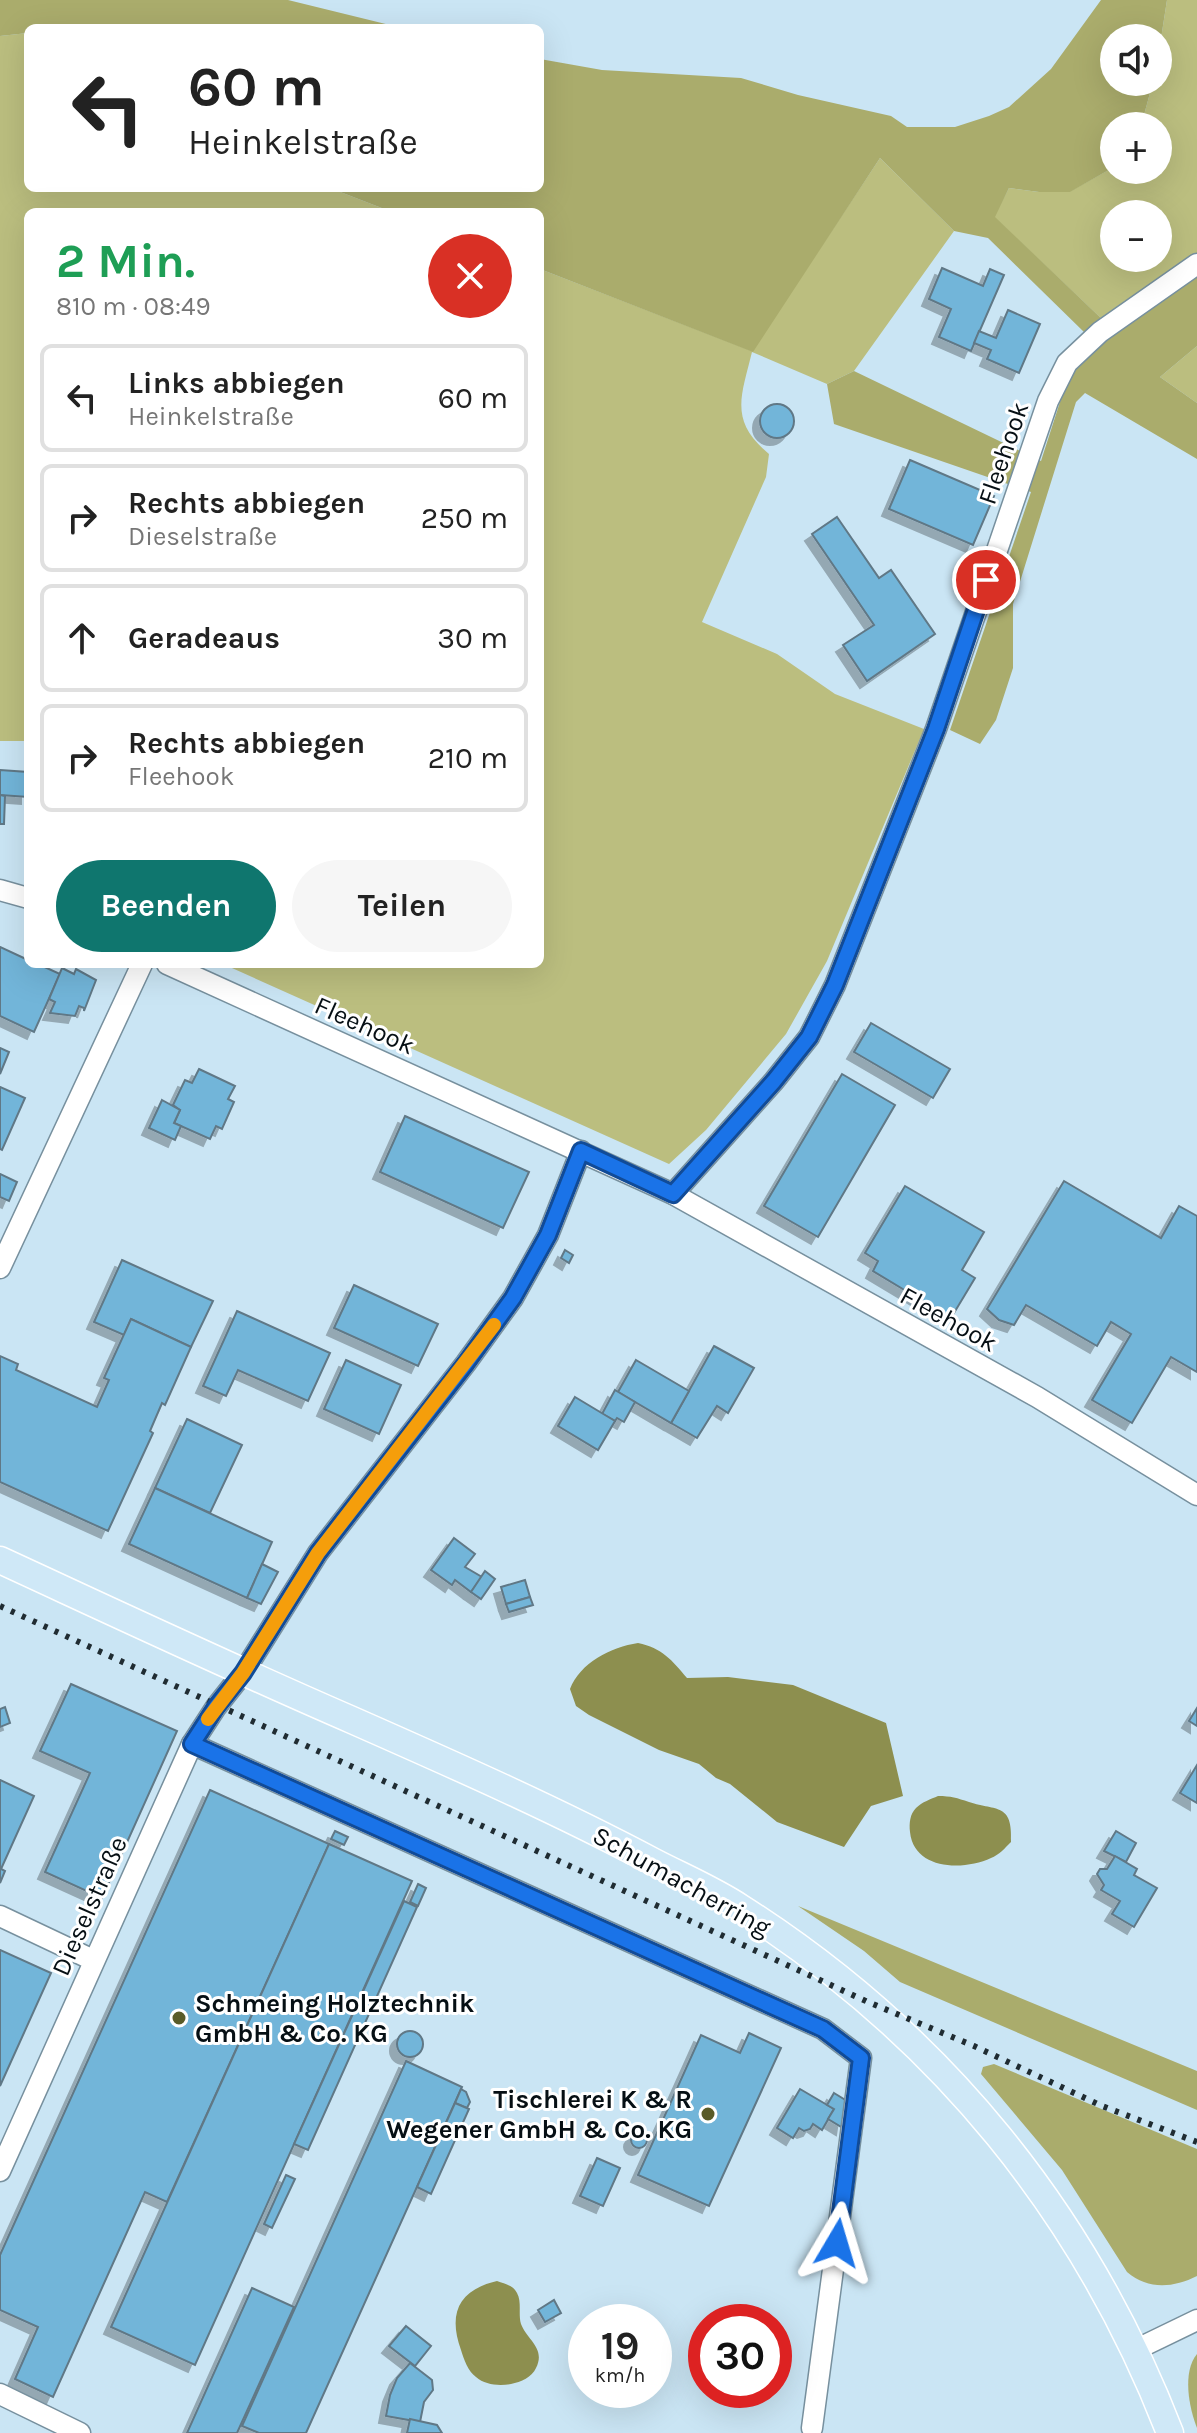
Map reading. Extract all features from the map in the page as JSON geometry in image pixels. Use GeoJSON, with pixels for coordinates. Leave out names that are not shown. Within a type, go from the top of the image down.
{"type":"FeatureCollection","features":[{"type":"Feature","properties":{"kind":"main road","name":"Schumacherring"},"geometry":{"type":"LineString","coordinates":[[0,1560],[614,1840],[740,1906],[820,1964],[868,2002],[925,2055],[997,2133],[1067,2226],[1135,2350],[1170,2433]]}},
{"type":"Feature","properties":{"kind":"street","name":"Fleehook"},"geometry":{"type":"LineString","coordinates":[[673,1194],[809,1037],[835,985],[936,729],[1048,401],[1067,363],[1100,332],[1197,264]]}},
{"type":"Feature","properties":{"kind":"street"},"geometry":{"type":"LineString","coordinates":[[0,890],[24,897]]}},
{"type":"Feature","properties":{"kind":"street"},"geometry":{"type":"LineString","coordinates":[[0,1268],[140,968]]}},
{"type":"Feature","properties":{"kind":"street","name":"Fleehook"},"geometry":{"type":"LineString","coordinates":[[176,968],[673,1194],[1037,1397],[1197,1495]]}},
{"type":"Feature","properties":{"kind":"street","name":"Dieselstraße"},"geometry":{"type":"LineString","coordinates":[[0,2171],[192,1744],[243,1673],[318,1553],[513,1298],[548,1235],[581,1151]]}},
{"type":"Feature","properties":{"kind":"street"},"geometry":{"type":"LineString","coordinates":[[192,1744],[823,2029],[861,2058],[812,2428]]}},
{"type":"Feature","properties":{"kind":"street"},"geometry":{"type":"LineString","coordinates":[[0,1916],[93,1960]]}},
{"type":"Feature","properties":{"kind":"street"},"geometry":{"type":"LineString","coordinates":[[1135,2350],[1197,2320]]}},
{"type":"Feature","properties":{"kind":"street"},"geometry":{"type":"LineString","coordinates":[[0,2394],[80,2433]]}},
{"type":"Feature","properties":{"kind":"shaded area"},"geometry":{"type":"Polygon","coordinates":[[[0,0],[288,0],[386,24],[24,24],[24,33],[0,36],[0,0]]]}},
{"type":"Feature","properties":{"kind":"shaded area"},"geometry":{"type":"Polygon","coordinates":[[[1101,0],[1167,0],[1163,24],[1100,24],[1100,96],[1149,96],[1145,112],[1100,112],[1100,175],[1070,192],[1009,188],[995,217],[1104,321],[1085,333],[988,238],[954,231],[880,158],[753,352],[544,271],[544,208],[382,208],[340,192],[544,192],[544,60],[602,70],[741,78],[798,95],[891,116],[907,127],[955,127],[1009,107],[1051,69],[1101,0]]]}},
{"type":"Feature","properties":{"kind":"shaded area"},"geometry":{"type":"Polygon","coordinates":[[[1167,0],[1197,0],[1197,258],[1104,321],[994,217],[1009,188],[1069,192],[1100,175],[1100,184],[1172,184],[1172,112],[1145,112],[1149,96],[1172,96],[1172,24],[1163,24],[1167,0]]]}},
{"type":"Feature","properties":{"kind":"shaded area"},"geometry":{"type":"Polygon","coordinates":[[[24,33],[24,192],[340,192],[382,208],[24,208],[24,741],[0,741],[0,36],[24,33]]]}},
{"type":"Feature","properties":{"kind":"shaded area"},"geometry":{"type":"Polygon","coordinates":[[[880,158],[954,231],[854,371],[827,384],[752,352],[741,408],[748,430],[769,454],[766,477],[702,622],[777,654],[835,694],[924,729],[827,961],[786,1034],[706,1130],[669,1164],[232,968],[544,968],[544,271],[752,351],[880,158]]]}},
{"type":"Feature","properties":{"kind":"shaded area"},"geometry":{"type":"Polygon","coordinates":[[[1197,273],[1197,346],[1160,377],[1197,403],[1197,459],[1085,393],[1076,402],[1013,604],[1013,668],[996,720],[980,744],[950,730],[1031,492],[834,424],[827,384],[854,371],[1041,461],[1068,377],[1099,340],[1197,273]]]}},
{"type":"Feature","properties":{"kind":"shaded area"},"geometry":{"type":"Polygon","coordinates":[[[1197,346],[1197,403],[1160,377],[1197,346]]]}},
{"type":"Feature","properties":{"kind":"shaded area"},"geometry":{"type":"Polygon","coordinates":[[[638,1643],[666,1656],[687,1678],[728,1677],[793,1685],[886,1723],[903,1796],[871,1806],[844,1847],[777,1822],[730,1784],[716,1778],[699,1764],[659,1750],[576,1706],[570,1689],[581,1671],[607,1652],[638,1643]]]}},
{"type":"Feature","properties":{"kind":"shaded area"},"geometry":{"type":"Polygon","coordinates":[[[938,1796],[1001,1811],[1009,1821],[1011,1842],[997,1855],[967,1865],[942,1864],[920,1854],[913,1845],[910,1832],[912,1813],[924,1802],[938,1796]]]}},
{"type":"Feature","properties":{"kind":"shaded area"},"geometry":{"type":"Polygon","coordinates":[[[798,1906],[1197,2071],[1197,2110],[900,1982],[864,1951],[798,1906]]]}},
{"type":"Feature","properties":{"kind":"shaded area"},"geometry":{"type":"Polygon","coordinates":[[[994,2064],[1197,2149],[1197,2276],[1179,2283],[1161,2285],[1143,2282],[1127,2272],[1062,2170],[981,2074],[983,2067],[994,2064]]]}},
{"type":"Feature","properties":{"kind":"shaded area"},"geometry":{"type":"Polygon","coordinates":[[[497,2281],[511,2286],[517,2293],[521,2324],[539,2355],[532,2374],[506,2385],[484,2382],[476,2377],[467,2365],[457,2337],[456,2315],[465,2297],[497,2281]]]}},
{"type":"Feature","properties":{"kind":"shaded area"},"geometry":{"type":"Polygon","coordinates":[[[1197,2354],[1197,2428],[1188,2380],[1197,2354]]]}},
{"type":"Feature","properties":{"kind":"building"},"geometry":{"type":"Polygon","coordinates":[[[942,268],[983,286],[990,269],[1004,275],[971,351],[939,337],[951,309],[929,299],[942,268]]]}},
{"type":"Feature","properties":{"kind":"building"},"geometry":{"type":"Polygon","coordinates":[[[1008,310],[1040,324],[1019,373],[987,359],[991,350],[974,343],[979,331],[996,338],[1008,310]]]}},
{"type":"Feature","properties":{"kind":"building"},"geometry":{"type":"Polygon","coordinates":[[[777,404],[789,409],[794,421],[789,433],[777,438],[765,433],[760,421],[765,409],[777,404]]]}},
{"type":"Feature","properties":{"kind":"building"},"geometry":{"type":"Polygon","coordinates":[[[910,460],[994,496],[973,545],[889,509],[910,460]]]}},
{"type":"Feature","properties":{"kind":"building"},"geometry":{"type":"Polygon","coordinates":[[[837,517],[879,578],[891,570],[935,634],[867,681],[843,645],[874,625],[812,534],[837,517]]]}},
{"type":"Feature","properties":{"kind":"building"},"geometry":{"type":"Polygon","coordinates":[[[0,770],[24,772],[24,797],[0,795],[0,770]]]}},
{"type":"Feature","properties":{"kind":"building"},"geometry":{"type":"Polygon","coordinates":[[[0,795],[5,796],[4,824],[0,824],[0,795]]]}},
{"type":"Feature","properties":{"kind":"building"},"geometry":{"type":"Polygon","coordinates":[[[0,947],[24,958],[24,968],[47,968],[60,974],[34,1032],[0,1016],[0,947]]]}},
{"type":"Feature","properties":{"kind":"building"},"geometry":{"type":"Polygon","coordinates":[[[62,968],[74,974],[76,969],[96,980],[84,1011],[79,1006],[75,1016],[50,1013],[55,1002],[49,999],[62,968]]]}},
{"type":"Feature","properties":{"kind":"building"},"geometry":{"type":"Polygon","coordinates":[[[871,1023],[950,1069],[933,1098],[854,1052],[871,1023]]]}},
{"type":"Feature","properties":{"kind":"building"},"geometry":{"type":"Polygon","coordinates":[[[0,1048],[9,1052],[0,1074],[0,1048]]]}},
{"type":"Feature","properties":{"kind":"building"},"geometry":{"type":"Polygon","coordinates":[[[199,1069],[235,1086],[228,1099],[234,1102],[222,1129],[216,1126],[210,1139],[174,1123],[180,1110],[173,1105],[185,1080],[192,1083],[199,1069]]]}},
{"type":"Feature","properties":{"kind":"building"},"geometry":{"type":"Polygon","coordinates":[[[842,1074],[895,1105],[818,1237],[764,1206],[842,1074]]]}},
{"type":"Feature","properties":{"kind":"building"},"geometry":{"type":"Polygon","coordinates":[[[0,1087],[25,1098],[2,1150],[0,1149],[0,1087]]]}},
{"type":"Feature","properties":{"kind":"building"},"geometry":{"type":"Polygon","coordinates":[[[162,1100],[180,1110],[174,1123],[181,1126],[175,1140],[149,1128],[162,1100]]]}},
{"type":"Feature","properties":{"kind":"building"},"geometry":{"type":"Polygon","coordinates":[[[405,1116],[529,1172],[503,1228],[380,1172],[405,1116]]]}},
{"type":"Feature","properties":{"kind":"building"},"geometry":{"type":"Polygon","coordinates":[[[0,1174],[17,1182],[9,1201],[0,1197],[0,1174]]]}},
{"type":"Feature","properties":{"kind":"building"},"geometry":{"type":"Polygon","coordinates":[[[1064,1181],[1161,1238],[1179,1206],[1197,1216],[1197,1372],[1171,1357],[1132,1423],[1092,1400],[1131,1334],[1111,1322],[1097,1346],[1026,1305],[1014,1325],[999,1320],[987,1309],[1064,1181]]]}},
{"type":"Feature","properties":{"kind":"building"},"geometry":{"type":"Polygon","coordinates":[[[905,1186],[984,1232],[962,1270],[975,1278],[951,1318],[873,1271],[878,1261],[865,1253],[905,1186]]]}},
{"type":"Feature","properties":{"kind":"building"},"geometry":{"type":"Polygon","coordinates":[[[565,1250],[573,1255],[569,1263],[561,1258],[565,1250]]]}},
{"type":"Feature","properties":{"kind":"building"},"geometry":{"type":"Polygon","coordinates":[[[122,1260],[213,1301],[191,1347],[131,1319],[124,1335],[94,1322],[122,1260]]]}},
{"type":"Feature","properties":{"kind":"building"},"geometry":{"type":"Polygon","coordinates":[[[354,1285],[438,1324],[418,1366],[334,1328],[354,1285]]]}},
{"type":"Feature","properties":{"kind":"building"},"geometry":{"type":"Polygon","coordinates":[[[237,1311],[330,1353],[308,1401],[238,1370],[226,1396],[203,1386],[237,1311]]]}},
{"type":"Feature","properties":{"kind":"building"},"geometry":{"type":"Polygon","coordinates":[[[131,1319],[191,1347],[165,1405],[162,1403],[150,1431],[153,1433],[108,1531],[0,1482],[0,1356],[18,1364],[16,1370],[97,1407],[109,1380],[104,1378],[131,1319]]]}},
{"type":"Feature","properties":{"kind":"building"},"geometry":{"type":"Polygon","coordinates":[[[714,1346],[754,1368],[728,1413],[717,1406],[697,1438],[671,1423],[714,1346]]]}},
{"type":"Feature","properties":{"kind":"building"},"geometry":{"type":"Polygon","coordinates":[[[346,1360],[401,1385],[379,1434],[324,1409],[346,1360]]]}},
{"type":"Feature","properties":{"kind":"building"},"geometry":{"type":"Polygon","coordinates":[[[636,1360],[689,1391],[671,1423],[618,1392],[636,1360]]]}},
{"type":"Feature","properties":{"kind":"building"},"geometry":{"type":"Polygon","coordinates":[[[615,1390],[635,1402],[624,1422],[602,1414],[615,1390]]]}},
{"type":"Feature","properties":{"kind":"building"},"geometry":{"type":"Polygon","coordinates":[[[575,1397],[615,1421],[598,1450],[558,1426],[575,1397]]]}},
{"type":"Feature","properties":{"kind":"building"},"geometry":{"type":"Polygon","coordinates":[[[187,1419],[242,1445],[210,1513],[155,1488],[187,1419]]]}},
{"type":"Feature","properties":{"kind":"building"},"geometry":{"type":"Polygon","coordinates":[[[155,1488],[272,1542],[247,1598],[129,1544],[155,1488]]]}},
{"type":"Feature","properties":{"kind":"building"},"geometry":{"type":"Polygon","coordinates":[[[454,1538],[475,1554],[465,1567],[482,1577],[471,1592],[455,1580],[452,1585],[431,1570],[454,1538]]]}},
{"type":"Feature","properties":{"kind":"building"},"geometry":{"type":"Polygon","coordinates":[[[262,1564],[278,1572],[261,1604],[247,1598],[262,1564]]]}},
{"type":"Feature","properties":{"kind":"building"},"geometry":{"type":"Polygon","coordinates":[[[485,1571],[495,1579],[481,1599],[471,1592],[485,1571]]]}},
{"type":"Feature","properties":{"kind":"building"},"geometry":{"type":"Polygon","coordinates":[[[525,1580],[530,1597],[506,1604],[501,1587],[525,1580]]]}},
{"type":"Feature","properties":{"kind":"building"},"geometry":{"type":"Polygon","coordinates":[[[530,1597],[533,1605],[509,1612],[506,1604],[530,1597]]]}},
{"type":"Feature","properties":{"kind":"building"},"geometry":{"type":"Polygon","coordinates":[[[71,1684],[177,1731],[102,1898],[45,1872],[90,1773],[40,1751],[71,1684]]]}},
{"type":"Feature","properties":{"kind":"building"},"geometry":{"type":"Polygon","coordinates":[[[5,1707],[10,1723],[0,1727],[0,1709],[5,1707]]]}},
{"type":"Feature","properties":{"kind":"building"},"geometry":{"type":"Polygon","coordinates":[[[1197,1708],[1197,1726],[1189,1721],[1197,1708]]]}},
{"type":"Feature","properties":{"kind":"building"},"geometry":{"type":"Polygon","coordinates":[[[1197,1765],[1197,1803],[1180,1793],[1197,1765]]]}},
{"type":"Feature","properties":{"kind":"building"},"geometry":{"type":"Polygon","coordinates":[[[0,1780],[34,1796],[1,1869],[5,1871],[0,1883],[0,1780]]]}},
{"type":"Feature","properties":{"kind":"building","name":"Schmeing Holztechnik GmbH & Co. KG"},"geometry":{"type":"Polygon","coordinates":[[[210,1790],[329,1844],[167,2202],[145,2192],[53,2397],[15,2379],[38,2327],[0,2310],[0,2255],[210,1790]]]}},
{"type":"Feature","properties":{"kind":"building"},"geometry":{"type":"Polygon","coordinates":[[[335,1831],[348,1837],[344,1845],[331,1839],[335,1831]]]}},
{"type":"Feature","properties":{"kind":"building"},"geometry":{"type":"Polygon","coordinates":[[[1116,1831],[1136,1843],[1126,1862],[1104,1851],[1116,1831]]]}},
{"type":"Feature","properties":{"kind":"building"},"geometry":{"type":"Polygon","coordinates":[[[329,1844],[412,1881],[195,2365],[111,2327],[329,1844]]]}},
{"type":"Feature","properties":{"kind":"building"},"geometry":{"type":"Polygon","coordinates":[[[1115,1856],[1137,1869],[1134,1875],[1157,1888],[1134,1927],[1112,1914],[1120,1901],[1101,1890],[1104,1885],[1097,1874],[1100,1869],[1107,1869],[1115,1856]]]}},
{"type":"Feature","properties":{"kind":"building"},"geometry":{"type":"Polygon","coordinates":[[[418,1884],[426,1888],[418,1906],[410,1902],[418,1884]]]}},
{"type":"Feature","properties":{"kind":"building"},"geometry":{"type":"Polygon","coordinates":[[[404,1901],[417,1907],[308,2150],[294,2144],[404,1901]]]}},
{"type":"Feature","properties":{"kind":"building"},"geometry":{"type":"Polygon","coordinates":[[[0,1950],[51,1973],[0,2086],[0,1950]]]}},
{"type":"Feature","properties":{"kind":"building"},"geometry":{"type":"Polygon","coordinates":[[[410,2031],[419,2035],[423,2044],[419,2053],[410,2057],[401,2053],[397,2044],[401,2035],[410,2031]]]}},
{"type":"Feature","properties":{"kind":"building","name":"Tischlerei K & R Wegener GmbH & Co. KG"},"geometry":{"type":"Polygon","coordinates":[[[749,2033],[781,2048],[709,2206],[638,2175],[701,2035],[740,2053],[749,2033]]]}},
{"type":"Feature","properties":{"kind":"building"},"geometry":{"type":"Polygon","coordinates":[[[406,2061],[462,2087],[306,2433],[259,2433],[242,2426],[406,2061]]]}},
{"type":"Feature","properties":{"kind":"building"},"geometry":{"type":"Polygon","coordinates":[[[461,2089],[466,2092],[470,2102],[467,2108],[455,2103],[461,2089]]]}},
{"type":"Feature","properties":{"kind":"building"},"geometry":{"type":"Polygon","coordinates":[[[800,2089],[834,2109],[822,2130],[813,2124],[804,2131],[799,2128],[793,2138],[777,2128],[800,2089]]]}},
{"type":"Feature","properties":{"kind":"building"},"geometry":{"type":"Polygon","coordinates":[[[834,2093],[847,2101],[843,2128],[828,2119],[834,2109],[827,2105],[834,2093]]]}},
{"type":"Feature","properties":{"kind":"building"},"geometry":{"type":"Polygon","coordinates":[[[455,2103],[469,2109],[431,2194],[417,2187],[455,2103]]]}},
{"type":"Feature","properties":{"kind":"building"},"geometry":{"type":"Polygon","coordinates":[[[639,2132],[645,2134],[645,2146],[639,2148],[633,2146],[631,2140],[633,2134],[639,2132]]]}},
{"type":"Feature","properties":{"kind":"building"},"geometry":{"type":"Polygon","coordinates":[[[597,2158],[620,2168],[603,2206],[580,2196],[597,2158]]]}},
{"type":"Feature","properties":{"kind":"building"},"geometry":{"type":"Polygon","coordinates":[[[286,2175],[295,2179],[272,2228],[264,2224],[286,2175]]]}},
{"type":"Feature","properties":{"kind":"building"},"geometry":{"type":"Polygon","coordinates":[[[252,2288],[294,2307],[237,2433],[187,2433],[252,2288]]]}},
{"type":"Feature","properties":{"kind":"building"},"geometry":{"type":"Polygon","coordinates":[[[554,2300],[561,2313],[545,2322],[538,2310],[554,2300]]]}},
{"type":"Feature","properties":{"kind":"building"},"geometry":{"type":"Polygon","coordinates":[[[406,2326],[431,2346],[415,2366],[389,2346],[406,2326]]]}},
{"type":"Feature","properties":{"kind":"building"},"geometry":{"type":"Polygon","coordinates":[[[410,2363],[432,2380],[433,2390],[424,2402],[420,2422],[386,2416],[397,2378],[410,2363]]]}},
{"type":"Feature","properties":{"kind":"building"},"geometry":{"type":"Polygon","coordinates":[[[410,2419],[437,2425],[442,2433],[407,2433],[410,2419]]]}},
{"type":"Feature","properties":{"kind":"railway"},"geometry":{"type":"LineString","coordinates":[[0,1606],[868,2002],[974,2046],[1102,2106],[1197,2142]]}},
{"type":"Feature","properties":{"kind":"slow traffic"},"geometry":{"type":"LineString","coordinates":[[208,1719],[243,1673],[318,1553],[494,1325]]}},
{"type":"Feature","properties":{"kind":"place","name":"Schmeing Holztechnik GmbH & Co. KG"},"geometry":{"type":"Point","coordinates":[179,2018]}},
{"type":"Feature","properties":{"kind":"place","name":"Tischlerei K & R Wegener GmbH & Co. KG"},"geometry":{"type":"Point","coordinates":[708,2114]}},
{"type":"Feature","properties":{"kind":"route"},"geometry":{"type":"LineString","coordinates":[[837,2243],[861,2058],[842,2043],[823,2029],[192,1744],[243,1673],[318,1553],[513,1298],[548,1235],[581,1151],[673,1194],[809,1037],[835,985],[936,729],[986,580]]}}]}
